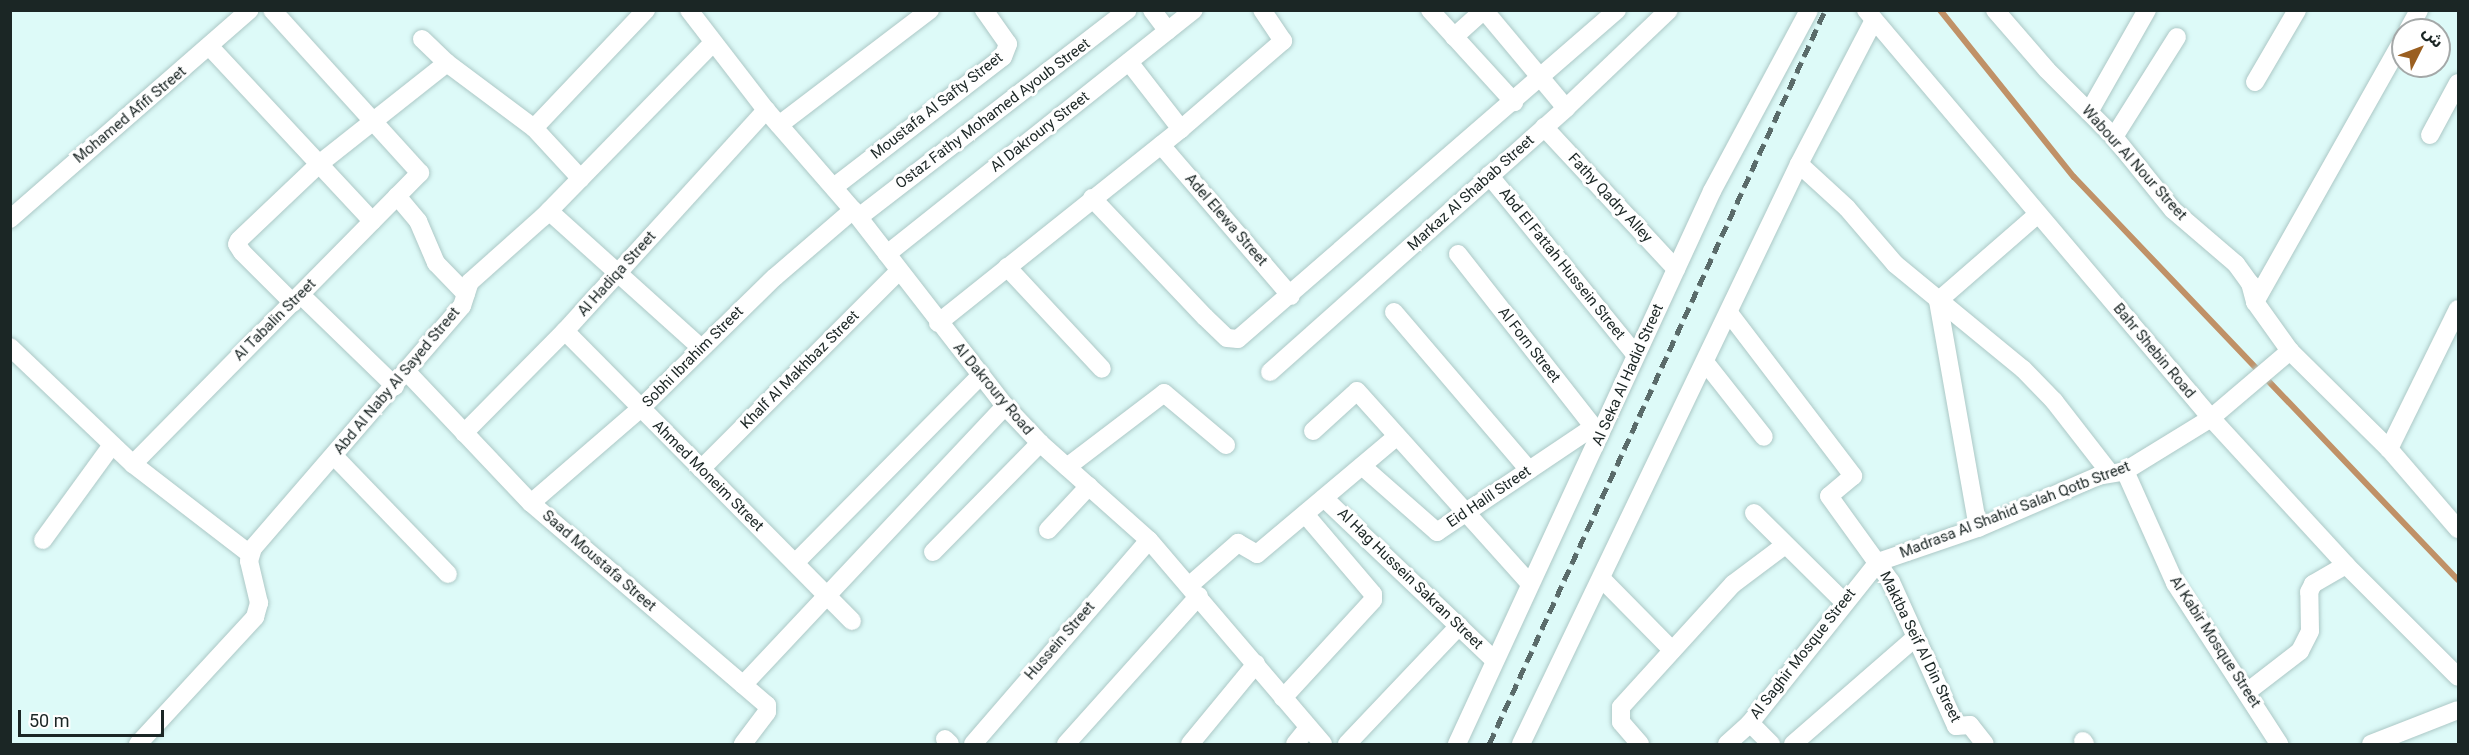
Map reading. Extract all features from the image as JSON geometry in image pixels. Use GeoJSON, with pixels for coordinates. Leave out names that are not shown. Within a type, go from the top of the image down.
{"type":"FeatureCollection","features":[{"type":"Feature","properties":{"kind":"street","name":"Mohamed Afifi Street"},"geometry":{"type":"LineString","coordinates":[[10,219],[250,10]]}},
{"type":"Feature","properties":{"kind":"street"},"geometry":{"type":"LineString","coordinates":[[272,10],[376,120]]}},
{"type":"Feature","properties":{"kind":"street"},"geometry":{"type":"LineString","coordinates":[[534,128],[646,10]]}},
{"type":"Feature","properties":{"kind":"street","name":"Al Dakroury Road"},"geometry":{"type":"LineString","coordinates":[[689,10],[766,110],[856,214],[938,323],[1005,406],[1040,443],[1149,540],[1195,590],[1323,744]]}},
{"type":"Feature","properties":{"kind":"street"},"geometry":{"type":"LineString","coordinates":[[779,125],[930,10]]}},
{"type":"Feature","properties":{"kind":"street","name":"Ostaz Fathy Mohamed Ayoub Street"},"geometry":{"type":"LineString","coordinates":[[856,214],[1128,10]]}},
{"type":"Feature","properties":{"kind":"street"},"geometry":{"type":"LineString","coordinates":[[1152,10],[1168,32]]}},
{"type":"Feature","properties":{"kind":"street","name":"Al Dakroury Street"},"geometry":{"type":"LineString","coordinates":[[886,254],[1194,10]]}},
{"type":"Feature","properties":{"kind":"street"},"geometry":{"type":"LineString","coordinates":[[938,323],[1181,129],[1284,39],[1262,10]]}},
{"type":"Feature","properties":{"kind":"street"},"geometry":{"type":"LineString","coordinates":[[1430,10],[1514,102]]}},
{"type":"Feature","properties":{"kind":"street"},"geometry":{"type":"LineString","coordinates":[[1454,37],[1484,10],[1566,108]]}},
{"type":"Feature","properties":{"kind":"street"},"geometry":{"type":"LineString","coordinates":[[1092,198],[1227,338],[1238,339],[1291,296],[1393,202],[1514,102],[1617,10]]}},
{"type":"Feature","properties":{"kind":"street","name":"Markaz Al Shabab Street"},"geometry":{"type":"LineString","coordinates":[[1270,372],[1566,108],[1670,10]]}},
{"type":"Feature","properties":{"kind":"street","name":"Al Seka Al Hadid Street"},"geometry":{"type":"LineString","coordinates":[[1457,744],[1530,585],[1596,431],[1676,269],[1712,190],[1809,10]]}},
{"type":"Feature","properties":{"kind":"street","name":"Wabour Al Nour Street"},"geometry":{"type":"LineString","coordinates":[[1995,10],[2114,137],[2173,210],[2236,264],[2250,283],[2254,302],[2283,356],[2389,449],[2458,529]]}},
{"type":"Feature","properties":{"kind":"street"},"geometry":{"type":"LineString","coordinates":[[2089,112],[2146,10]]}},
{"type":"Feature","properties":{"kind":"street"},"geometry":{"type":"LineString","coordinates":[[2255,82],[2296,10]]}},
{"type":"Feature","properties":{"kind":"street","name":"Moustafa Al Safty Street"},"geometry":{"type":"LineString","coordinates":[[834,187],[1003,57],[1008,45],[986,13]]}},
{"type":"Feature","properties":{"kind":"street"},"geometry":{"type":"LineString","coordinates":[[1521,744],[1602,579],[1870,15]]}},
{"type":"Feature","properties":{"kind":"street","name":"Bahr Shebin Road"},"geometry":{"type":"LineString","coordinates":[[1870,15],[2211,418],[2346,565],[2458,677]]}},
{"type":"Feature","properties":{"kind":"street"},"geometry":{"type":"LineString","coordinates":[[2114,137],[2177,37]]}},
{"type":"Feature","properties":{"kind":"street"},"geometry":{"type":"LineString","coordinates":[[422,39],[447,63],[534,128],[581,179]]}},
{"type":"Feature","properties":{"kind":"street","name":"Abd Al Naby Al Sayed Street"},"geometry":{"type":"LineString","coordinates":[[250,554],[462,306],[470,282],[549,211],[713,43]]}},
{"type":"Feature","properties":{"kind":"street"},"geometry":{"type":"LineString","coordinates":[[210,47],[372,221]]}},
{"type":"Feature","properties":{"kind":"street"},"geometry":{"type":"LineString","coordinates":[[2254,302],[2391,60]]}},
{"type":"Feature","properties":{"kind":"street"},"geometry":{"type":"LineString","coordinates":[[1129,62],[1181,129]]}},
{"type":"Feature","properties":{"kind":"street"},"geometry":{"type":"LineString","coordinates":[[395,386],[237,244],[319,165],[447,63]]}},
{"type":"Feature","properties":{"kind":"street"},"geometry":{"type":"LineString","coordinates":[[2430,135],[2458,83]]}},
{"type":"Feature","properties":{"kind":"street","name":"Al Hadiqa Street"},"geometry":{"type":"LineString","coordinates":[[464,433],[565,331],[766,110]]}},
{"type":"Feature","properties":{"kind":"street","name":"Al Tabalin Street"},"geometry":{"type":"LineString","coordinates":[[133,464],[417,176],[418,166],[376,120]]}},
{"type":"Feature","properties":{"kind":"street","name":"Fathy Qadry Alley"},"geometry":{"type":"LineString","coordinates":[[1544,127],[1676,269]]}},
{"type":"Feature","properties":{"kind":"street","name":"Adel Elewa Street"},"geometry":{"type":"LineString","coordinates":[[1161,145],[1291,296]]}},
{"type":"Feature","properties":{"kind":"street","name":"Al Kabir Mosque Street"},"geometry":{"type":"LineString","coordinates":[[1799,164],[1847,208],[1895,264],[2023,369],[2117,472],[2175,583],[2279,744]]}},
{"type":"Feature","properties":{"kind":"street","name":"Abd El Fattah Hussein Street"},"geometry":{"type":"LineString","coordinates":[[1489,175],[1635,354]]}},
{"type":"Feature","properties":{"kind":"street"},"geometry":{"type":"LineString","coordinates":[[398,195],[418,221],[436,263],[466,294]]}},
{"type":"Feature","properties":{"kind":"street"},"geometry":{"type":"LineString","coordinates":[[549,211],[700,347]]}},
{"type":"Feature","properties":{"kind":"street","name":"Sobhi Ibrahim Street"},"geometry":{"type":"LineString","coordinates":[[531,503],[641,408],[700,347],[856,214]]}},
{"type":"Feature","properties":{"kind":"street"},"geometry":{"type":"LineString","coordinates":[[1978,528],[1938,300],[2037,215]]}},
{"type":"Feature","properties":{"kind":"street","name":"Al Forn Street"},"geometry":{"type":"LineString","coordinates":[[1458,255],[1596,431]]}},
{"type":"Feature","properties":{"kind":"street"},"geometry":{"type":"LineString","coordinates":[[1006,267],[1102,369]]}},
{"type":"Feature","properties":{"kind":"street","name":"Khalf Al Makhbaz Street"},"geometry":{"type":"LineString","coordinates":[[701,468],[899,271]]}},
{"type":"Feature","properties":{"kind":"street"},"geometry":{"type":"LineString","coordinates":[[2389,449],[2458,309]]}},
{"type":"Feature","properties":{"kind":"street"},"geometry":{"type":"LineString","coordinates":[[1394,312],[1529,470]]}},
{"type":"Feature","properties":{"kind":"street","name":"Maktba Seif Al Din Street"},"geometry":{"type":"LineString","coordinates":[[1729,313],[1853,476],[1829,495],[1878,562],[1916,637],[1956,726],[1970,726],[1985,744]]}},
{"type":"Feature","properties":{"kind":"street","name":"Ahmed Moneim Street"},"geometry":{"type":"LineString","coordinates":[[565,331],[852,621]]}},
{"type":"Feature","properties":{"kind":"street"},"geometry":{"type":"LineString","coordinates":[[10,347],[133,464],[250,554],[259,603],[255,617],[138,744]]}},
{"type":"Feature","properties":{"kind":"street","name":"Madrasa Al Shahid Salah Qotb Street"},"geometry":{"type":"LineString","coordinates":[[1878,562],[1978,528],[2117,472],[2211,418],[2283,356]]}},
{"type":"Feature","properties":{"kind":"street"},"geometry":{"type":"LineString","coordinates":[[1705,362],[1764,436]]}},
{"type":"Feature","properties":{"kind":"street","name":"Saad Moustafa Street"},"geometry":{"type":"LineString","coordinates":[[407,372],[531,503],[769,708],[743,744]]}},
{"type":"Feature","properties":{"kind":"street"},"geometry":{"type":"LineString","coordinates":[[795,563],[980,376]]}},
{"type":"Feature","properties":{"kind":"street"},"geometry":{"type":"LineString","coordinates":[[1313,431],[1357,391],[1464,514],[1530,585]]}},
{"type":"Feature","properties":{"kind":"street"},"geometry":{"type":"LineString","coordinates":[[1067,467],[1164,393],[1227,445]]}},
{"type":"Feature","properties":{"kind":"street"},"geometry":{"type":"LineString","coordinates":[[743,685],[1005,406]]}},
{"type":"Feature","properties":{"kind":"street","name":"Eid Halil Street"},"geometry":{"type":"LineString","coordinates":[[1362,466],[1435,531],[1529,470],[1596,431]]}},
{"type":"Feature","properties":{"kind":"street"},"geometry":{"type":"LineString","coordinates":[[1066,744],[1195,590],[1238,543],[1256,555],[1396,437]]}},
{"type":"Feature","properties":{"kind":"street"},"geometry":{"type":"LineString","coordinates":[[933,552],[1040,443]]}},
{"type":"Feature","properties":{"kind":"street"},"geometry":{"type":"LineString","coordinates":[[43,540],[112,445]]}},
{"type":"Feature","properties":{"kind":"street"},"geometry":{"type":"LineString","coordinates":[[334,456],[448,574]]}},
{"type":"Feature","properties":{"kind":"street"},"geometry":{"type":"LineString","coordinates":[[1048,530],[1089,486]]}},
{"type":"Feature","properties":{"kind":"street","name":"Al Hag Hussein Sakran Street"},"geometry":{"type":"LineString","coordinates":[[1324,498],[1495,661]]}},
{"type":"Feature","properties":{"kind":"street"},"geometry":{"type":"LineString","coordinates":[[1754,513],[1843,601]]}},
{"type":"Feature","properties":{"kind":"street"},"geometry":{"type":"LineString","coordinates":[[1283,698],[1373,600],[1373,594],[1305,514]]}},
{"type":"Feature","properties":{"kind":"street","name":"Hussein Street"},"geometry":{"type":"LineString","coordinates":[[973,744],[1149,540]]}},
{"type":"Feature","properties":{"kind":"street"},"geometry":{"type":"LineString","coordinates":[[1640,744],[1621,722],[1621,707],[1733,584],[1785,545]]}},
{"type":"Feature","properties":{"kind":"street","name":"Al Saghir Mosque Street"},"geometry":{"type":"LineString","coordinates":[[1727,744],[1750,723],[1843,601],[1878,562]]}},
{"type":"Feature","properties":{"kind":"street"},"geometry":{"type":"LineString","coordinates":[[2247,692],[2300,651],[2310,631],[2307,602],[2313,584],[2346,565]]}},
{"type":"Feature","properties":{"kind":"street"},"geometry":{"type":"LineString","coordinates":[[1602,579],[1672,650]]}},
{"type":"Feature","properties":{"kind":"street"},"geometry":{"type":"LineString","coordinates":[[1347,744],[1459,627]]}},
{"type":"Feature","properties":{"kind":"street"},"geometry":{"type":"LineString","coordinates":[[1793,744],[1916,637]]}},
{"type":"Feature","properties":{"kind":"street"},"geometry":{"type":"LineString","coordinates":[[1190,744],[1256,664]]}},
{"type":"Feature","properties":{"kind":"street"},"geometry":{"type":"LineString","coordinates":[[2371,744],[2458,710]]}},
{"type":"Feature","properties":{"kind":"street"},"geometry":{"type":"LineString","coordinates":[[1750,723],[1771,744]]}},
{"type":"Feature","properties":{"kind":"street"},"geometry":{"type":"LineString","coordinates":[[1295,744],[1308,728]]}},
{"type":"Feature","properties":{"kind":"waterway"},"geometry":{"type":"LineString","coordinates":[[1940,10],[2074,177],[2458,580]]}},
{"type":"Feature","properties":{"kind":"railway"},"geometry":{"type":"LineString","coordinates":[[1489,744],[1825,10]]}}]}
